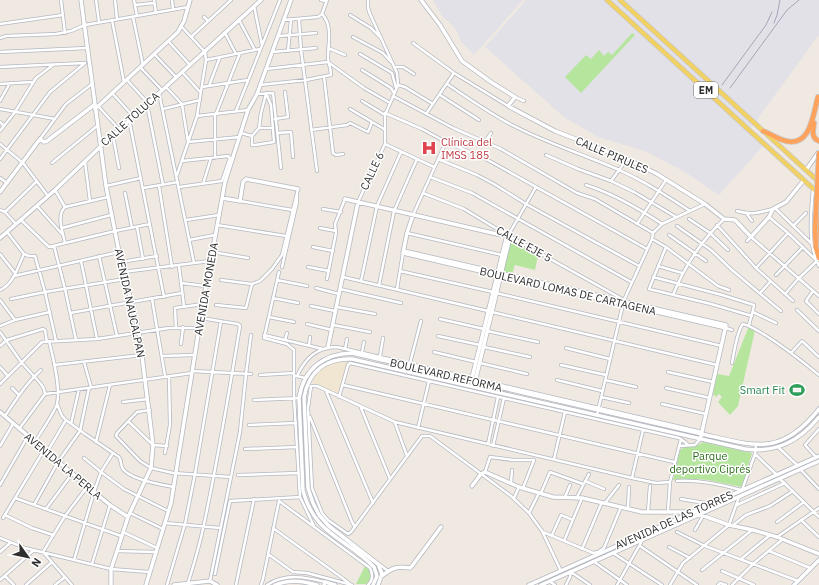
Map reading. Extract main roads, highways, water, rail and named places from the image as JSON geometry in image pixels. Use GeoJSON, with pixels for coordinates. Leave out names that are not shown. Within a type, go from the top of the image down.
{"type":"FeatureCollection","features":[{"type":"Feature","properties":{"kind":"highway"},"geometry":{"type":"LineString","coordinates":[[763,131],[787,141],[794,142],[800,140],[805,136],[810,128],[818,94]]}},
{"type":"Feature","properties":{"kind":"highway"},"geometry":{"type":"LineString","coordinates":[[818,94],[813,132],[814,138],[819,141]]}},
{"type":"Feature","properties":{"kind":"highway"},"geometry":{"type":"LineString","coordinates":[[818,259],[815,230],[819,152]]}},
{"type":"Feature","properties":{"kind":"highway"},"geometry":{"type":"LineString","coordinates":[[819,210],[819,243]]}},
{"type":"Feature","properties":{"kind":"main road","name":"AVENIDA NAUCALPAN"},"geometry":{"type":"LineString","coordinates":[[81,0],[85,25],[87,63],[96,106],[97,126],[106,186],[121,262],[139,332],[150,410],[153,445],[151,468],[129,515],[122,534],[111,569],[111,585]]}},
{"type":"Feature","properties":{"kind":"main road"},"geometry":{"type":"LineString","coordinates":[[0,192],[40,139],[47,142],[96,106],[169,42],[182,27],[190,0]]}},
{"type":"Feature","properties":{"kind":"main road","name":"CALLE TOLUCA"},"geometry":{"type":"LineString","coordinates":[[0,238],[55,190],[129,119],[161,92],[261,0]]}},
{"type":"Feature","properties":{"kind":"main road","name":"AVENIDA MONEDA"},"geometry":{"type":"LineString","coordinates":[[146,585],[169,511],[174,487],[210,261],[225,182],[248,110],[257,94],[291,0]]}},
{"type":"Feature","properties":{"kind":"main road","name":"CALLE PIRULES"},"geometry":{"type":"LineString","coordinates":[[421,0],[440,25],[462,60],[514,97],[508,106],[566,136],[627,159],[666,180],[705,204],[724,219],[735,220],[751,237],[769,217],[774,209],[782,205],[790,198],[804,180]]}},
{"type":"Feature","properties":{"kind":"main road","name":"EM"},"geometry":{"type":"LineString","coordinates":[[607,0],[819,194]]}},
{"type":"Feature","properties":{"kind":"main road","name":"EM"},"geometry":{"type":"LineString","coordinates":[[620,0],[819,182]]}},
{"type":"Feature","properties":{"kind":"main road"},"geometry":{"type":"LineString","coordinates":[[806,170],[819,152]]}},
{"type":"Feature","properties":{"kind":"main road"},"geometry":{"type":"LineString","coordinates":[[222,198],[240,201],[243,182],[246,179],[298,191]]}},
{"type":"Feature","properties":{"kind":"main road"},"geometry":{"type":"LineString","coordinates":[[345,199],[494,234],[509,236]]}},
{"type":"Feature","properties":{"kind":"main road","name":"CALLE 6"},"geometry":{"type":"LineString","coordinates":[[328,347],[358,202]]}},
{"type":"Feature","properties":{"kind":"main road","name":"BOULEVARD LOMAS DE CARTAGENA"},"geometry":{"type":"LineString","coordinates":[[413,215],[407,233],[404,252],[500,273],[726,327],[702,433]]}},
{"type":"Feature","properties":{"kind":"main road"},"geometry":{"type":"LineString","coordinates":[[500,273],[502,255],[509,236]]}},
{"type":"Feature","properties":{"kind":"main road"},"geometry":{"type":"LineString","coordinates":[[472,387],[509,236]]}},
{"type":"Feature","properties":{"kind":"main road","name":"BOULEVARD REFORMA"},"geometry":{"type":"LineString","coordinates":[[382,576],[382,571],[378,564],[329,526],[319,515],[308,488],[308,447],[299,398],[305,378],[310,371],[316,365],[328,358],[352,353],[756,445],[775,442],[791,436],[808,422],[819,409]]}},
{"type":"Feature","properties":{"kind":"main road","name":"BOULEVARD REFORMA"},"geometry":{"type":"LineString","coordinates":[[376,580],[377,576],[374,567],[326,530],[315,518],[307,505],[301,482],[302,408],[306,388],[314,373],[321,367],[336,359],[352,358],[755,452],[778,447],[799,437],[818,420]]}},
{"type":"Feature","properties":{"kind":"main road","name":"AVENIDA LA PERLA"},"geometry":{"type":"LineString","coordinates":[[0,412],[87,487],[110,505],[129,515]]}},
{"type":"Feature","properties":{"kind":"main road"},"geometry":{"type":"LineString","coordinates":[[700,439],[702,433]]}},
{"type":"Feature","properties":{"kind":"main road","name":"AVENIDA DE LAS TORRES"},"geometry":{"type":"LineString","coordinates":[[529,585],[817,456]]}},
{"type":"Feature","properties":{"kind":"main road","name":"AVENIDA DE LAS TORRES"},"geometry":{"type":"LineString","coordinates":[[541,585],[645,538],[702,515],[819,461]]}},
{"type":"Feature","properties":{"kind":"main road"},"geometry":{"type":"LineString","coordinates":[[302,467],[307,467]]}},
{"type":"Feature","properties":{"kind":"main road"},"geometry":{"type":"LineString","coordinates":[[472,486],[483,473],[553,497],[577,497],[648,512],[693,512],[730,526],[753,530],[777,537],[819,554]]}},
{"type":"Feature","properties":{"kind":"main road"},"geometry":{"type":"LineString","coordinates":[[373,585],[376,580],[388,571],[398,567],[410,568],[441,527]]}},
{"type":"Feature","properties":{"kind":"main road"},"geometry":{"type":"LineString","coordinates":[[794,585],[819,561]]}},
{"type":"Feature","properties":{"kind":"main road"},"geometry":{"type":"LineString","coordinates":[[378,585],[382,576]]}},
{"type":"Feature","properties":{"kind":"main road"},"geometry":{"type":"LineString","coordinates":[[174,585],[210,581],[217,585]]}},
{"type":"Feature","properties":{"kind":"main road"},"geometry":{"type":"LineString","coordinates":[[275,585],[287,581],[317,585]]}},
{"type":"Feature","properties":{"kind":"main road"},"geometry":{"type":"LineString","coordinates":[[326,584],[335,585]]}},
{"type":"Feature","properties":{"kind":"railway"},"geometry":{"type":"LineString","coordinates":[[774,23],[780,0]]}},
{"type":"Feature","properties":{"kind":"railway"},"geometry":{"type":"LineString","coordinates":[[730,88],[787,10],[799,0]]}},
{"type":"Feature","properties":{"kind":"railway"},"geometry":{"type":"LineString","coordinates":[[722,85],[766,25],[772,12]]}},
{"type":"Feature","properties":{"kind":"place","name":"Clínica del IMSS 185"},"geometry":{"type":"Point","coordinates":[429,148]}},
{"type":"Feature","properties":{"kind":"place","name":"Smart Fit"},"geometry":{"type":"Point","coordinates":[797,390]}},
{"type":"Feature","properties":{"kind":"park label","name":"Parque deportivo Ciprés"},"geometry":{"type":"Point","coordinates":[710,462]}}]}
